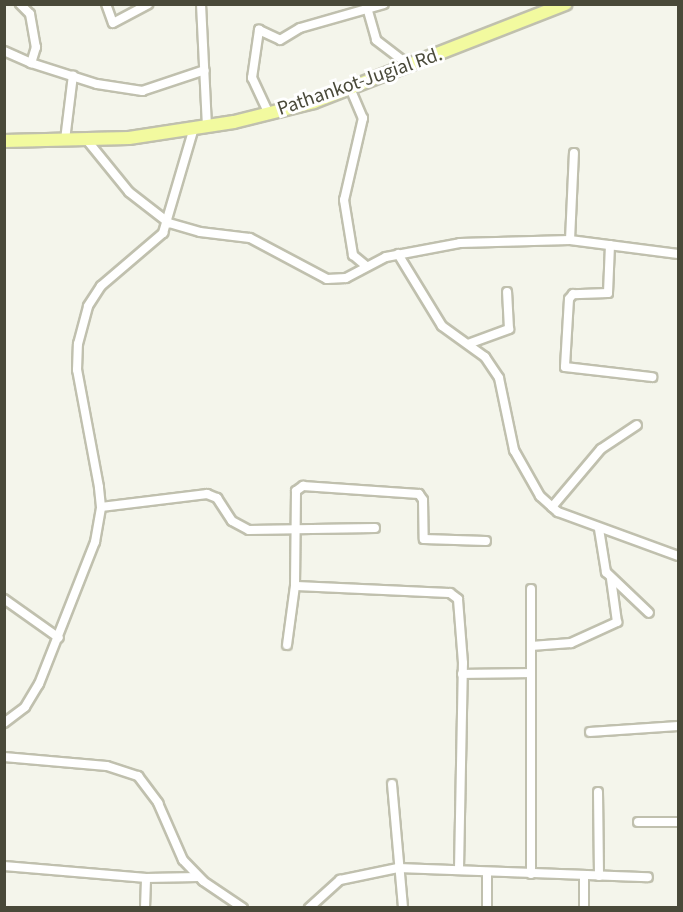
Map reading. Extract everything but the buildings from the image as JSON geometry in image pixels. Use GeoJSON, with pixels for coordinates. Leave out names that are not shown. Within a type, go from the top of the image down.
{"type":"FeatureCollection","features":[{"type":"Feature","properties":{"kind":"main road","name":"Pathankot-Jugial Rd."},"geometry":{"type":"LineString","coordinates":[[4,141],[86,139],[194,128],[269,114],[410,66],[562,5]]}},
{"type":"Feature","properties":{"kind":"street"},"geometry":{"type":"LineString","coordinates":[[20,4],[30,14],[36,47],[31,63]]}},
{"type":"Feature","properties":{"kind":"street"},"geometry":{"type":"LineString","coordinates":[[106,4],[111,21],[116,23],[148,4]]}},
{"type":"Feature","properties":{"kind":"street"},"geometry":{"type":"LineString","coordinates":[[201,4],[207,126]]}},
{"type":"Feature","properties":{"kind":"street"},"geometry":{"type":"LineString","coordinates":[[269,114],[252,78],[259,30],[280,40],[300,28],[384,4]]}},
{"type":"Feature","properties":{"kind":"street"},"geometry":{"type":"LineString","coordinates":[[367,8],[376,40],[410,66]]}},
{"type":"Feature","properties":{"kind":"street"},"geometry":{"type":"LineString","coordinates":[[4,51],[31,63],[97,84],[142,91],[205,70]]}},
{"type":"Feature","properties":{"kind":"street"},"geometry":{"type":"LineString","coordinates":[[65,140],[73,75]]}},
{"type":"Feature","properties":{"kind":"street"},"geometry":{"type":"LineString","coordinates":[[350,88],[363,118],[344,200],[353,255],[366,266]]}},
{"type":"Feature","properties":{"kind":"street"},"geometry":{"type":"LineString","coordinates":[[4,723],[32,697],[59,638],[95,542],[101,507],[77,370],[80,336],[93,295],[151,247],[169,223],[194,128]]}},
{"type":"Feature","properties":{"kind":"street"},"geometry":{"type":"LineString","coordinates":[[86,139],[129,192],[169,223],[260,241],[318,277],[341,279],[366,266],[398,254],[460,243],[570,240],[678,254]]}},
{"type":"Feature","properties":{"kind":"street"},"geometry":{"type":"LineString","coordinates":[[570,240],[574,153]]}},
{"type":"Feature","properties":{"kind":"street"},"geometry":{"type":"LineString","coordinates":[[610,245],[608,293],[573,294],[569,299],[565,367],[652,377]]}},
{"type":"Feature","properties":{"kind":"street"},"geometry":{"type":"LineString","coordinates":[[398,254],[434,315],[486,357],[499,378],[514,450],[540,496],[552,507],[599,529],[678,556]]}},
{"type":"Feature","properties":{"kind":"street"},"geometry":{"type":"LineString","coordinates":[[468,344],[509,329],[507,292]]}},
{"type":"Feature","properties":{"kind":"street"},"geometry":{"type":"LineString","coordinates":[[552,507],[601,449],[637,425]]}},
{"type":"Feature","properties":{"kind":"street"},"geometry":{"type":"LineString","coordinates":[[287,645],[295,586],[296,491],[303,486],[419,494],[423,500],[424,539],[486,541]]}},
{"type":"Feature","properties":{"kind":"street"},"geometry":{"type":"LineString","coordinates":[[101,507],[207,494],[217,498],[237,525],[295,532],[375,528]]}},
{"type":"Feature","properties":{"kind":"street"},"geometry":{"type":"LineString","coordinates":[[599,529],[603,565],[611,579],[649,613]]}},
{"type":"Feature","properties":{"kind":"street"},"geometry":{"type":"LineString","coordinates":[[531,646],[571,643],[617,622],[611,579]]}},
{"type":"Feature","properties":{"kind":"street"},"geometry":{"type":"LineString","coordinates":[[295,586],[455,596],[460,608],[462,674],[459,869]]}},
{"type":"Feature","properties":{"kind":"street"},"geometry":{"type":"LineString","coordinates":[[531,588],[531,874]]}},
{"type":"Feature","properties":{"kind":"street"},"geometry":{"type":"LineString","coordinates":[[4,599],[59,638]]}},
{"type":"Feature","properties":{"kind":"street"},"geometry":{"type":"LineString","coordinates":[[462,674],[531,673]]}},
{"type":"Feature","properties":{"kind":"street"},"geometry":{"type":"LineString","coordinates":[[590,732],[678,726]]}},
{"type":"Feature","properties":{"kind":"street"},"geometry":{"type":"LineString","coordinates":[[4,757],[107,766],[138,776],[158,803],[183,860],[198,877],[243,908]]}},
{"type":"Feature","properties":{"kind":"street"},"geometry":{"type":"LineString","coordinates":[[392,784],[403,908]]}},
{"type":"Feature","properties":{"kind":"street"},"geometry":{"type":"LineString","coordinates":[[598,792],[599,876]]}},
{"type":"Feature","properties":{"kind":"street"},"geometry":{"type":"LineString","coordinates":[[638,822],[678,822]]}},
{"type":"Feature","properties":{"kind":"street"},"geometry":{"type":"LineString","coordinates":[[4,866],[146,878],[198,877]]}},
{"type":"Feature","properties":{"kind":"street"},"geometry":{"type":"LineString","coordinates":[[309,908],[340,880],[398,868],[648,877]]}},
{"type":"Feature","properties":{"kind":"street"},"geometry":{"type":"LineString","coordinates":[[487,872],[487,908]]}},
{"type":"Feature","properties":{"kind":"street"},"geometry":{"type":"LineString","coordinates":[[584,876],[584,908]]}},
{"type":"Feature","properties":{"kind":"street"},"geometry":{"type":"LineString","coordinates":[[146,878],[146,908]]}}]}
